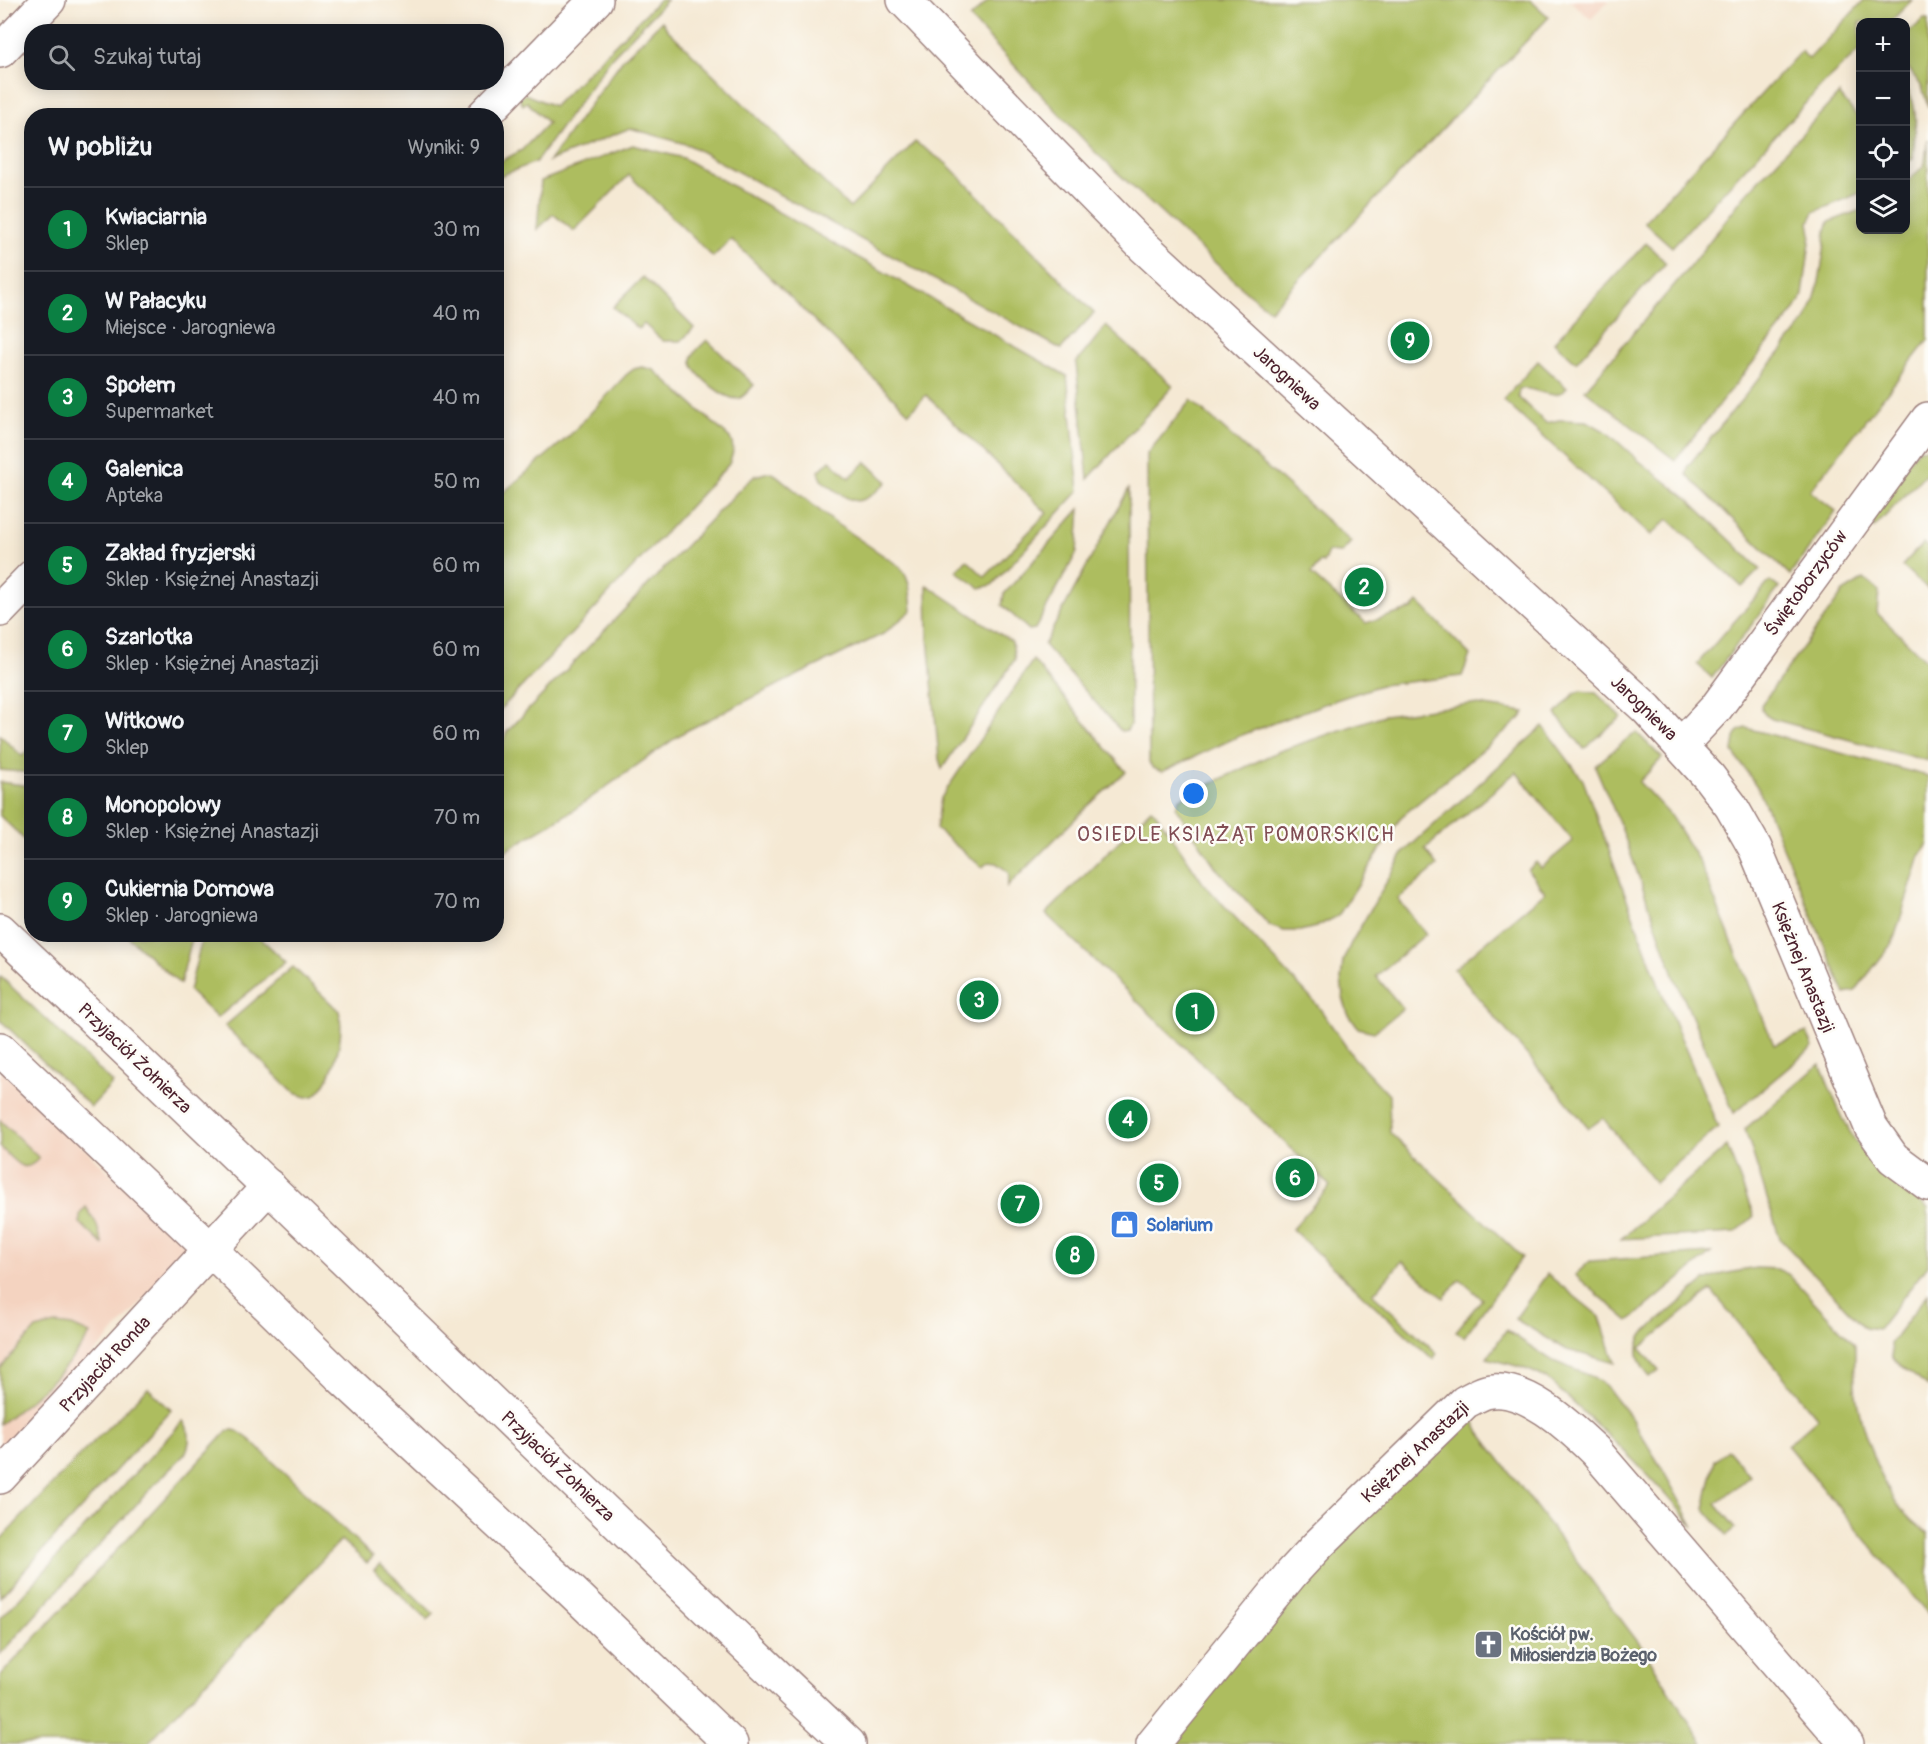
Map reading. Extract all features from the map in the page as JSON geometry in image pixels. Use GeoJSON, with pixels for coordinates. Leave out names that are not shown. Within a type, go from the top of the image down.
{"type":"FeatureCollection","features":[{"type":"Feature","properties":{"kind":"street"},"geometry":{"type":"LineString","coordinates":[[26,24],[50,0]]}},
{"type":"Feature","properties":{"kind":"street"},"geometry":{"type":"LineString","coordinates":[[491,108],[596,0]]}},
{"type":"Feature","properties":{"kind":"street","name":"Jarogniewa"},"geometry":{"type":"LineString","coordinates":[[904,0],[1143,246],[1647,709],[1681,745]]}},
{"type":"Feature","properties":{"kind":"street"},"geometry":{"type":"LineString","coordinates":[[0,51],[24,27]]}},
{"type":"Feature","properties":{"kind":"street","name":"Świętoborzyców"},"geometry":{"type":"LineString","coordinates":[[1681,745],[1716,708],[1928,419]]}},
{"type":"Feature","properties":{"kind":"street"},"geometry":{"type":"LineString","coordinates":[[0,610],[24,585]]}},
{"type":"Feature","properties":{"kind":"street","name":"Księżnej Anastazji"},"geometry":{"type":"LineString","coordinates":[[1681,745],[1731,806],[1755,848],[1871,1127],[1893,1158],[1928,1184]]}},
{"type":"Feature","properties":{"kind":"street","name":"Przyjaciół Żołnierza"},"geometry":{"type":"LineString","coordinates":[[0,930],[849,1744]]}},
{"type":"Feature","properties":{"kind":"street"},"geometry":{"type":"LineString","coordinates":[[0,1049],[342,1378],[553,1574],[731,1744]]}},
{"type":"Feature","properties":{"kind":"street"},"geometry":{"type":"LineString","coordinates":[[211,1250],[269,1186]]}},
{"type":"Feature","properties":{"kind":"street","name":"Przyjaciół Ronda"},"geometry":{"type":"LineString","coordinates":[[0,1477],[211,1250]]}},
{"type":"Feature","properties":{"kind":"street","name":"Księżnej Anastazji"},"geometry":{"type":"LineString","coordinates":[[1153,1744],[1262,1608],[1317,1546],[1465,1402],[1487,1392],[1512,1393],[1538,1405],[1566,1423],[1595,1451],[1847,1744]]}},
{"type":"Feature","properties":{"kind":"shaded area"},"geometry":{"type":"Polygon","coordinates":[[[1569,0],[1609,0],[1591,19],[1569,0]]]}},
{"type":"Feature","properties":{"kind":"shaded area"},"geometry":{"type":"Polygon","coordinates":[[[0,1069],[190,1249],[0,1456],[0,1069]]]}},
{"type":"Feature","properties":{"kind":"green space"},"geometry":{"type":"Polygon","coordinates":[[[659,0],[667,0],[611,58],[536,162],[504,175],[504,160],[522,150],[548,123],[527,102],[523,105],[519,99],[525,94],[554,106],[659,0]]]}},
{"type":"Feature","properties":{"kind":"green space"},"geometry":{"type":"Polygon","coordinates":[[[989,0],[1530,0],[1549,17],[1270,310],[1249,294],[1096,153],[970,18],[989,0]]]}},
{"type":"Feature","properties":{"kind":"green space"},"geometry":{"type":"Polygon","coordinates":[[[1864,0],[1912,0],[1894,18],[1856,18],[1856,54],[1826,81],[1672,247],[1644,222],[1801,51],[1809,59],[1864,0]]]}},
{"type":"Feature","properties":{"kind":"green space"},"geometry":{"type":"Polygon","coordinates":[[[1924,19],[1928,20],[1928,107],[1922,87],[1910,70],[1910,31],[1924,19]]]}},
{"type":"Feature","properties":{"kind":"green space"},"geometry":{"type":"Polygon","coordinates":[[[662,21],[667,29],[850,208],[915,142],[947,164],[1094,313],[1061,349],[689,145],[630,128],[549,161],[623,59],[662,21]]]}},
{"type":"Feature","properties":{"kind":"green space"},"geometry":{"type":"Polygon","coordinates":[[[1839,94],[1856,115],[1856,195],[1814,212],[1809,222],[1811,234],[1803,295],[1794,311],[1675,460],[1585,390],[1692,264],[1744,196],[1839,94]]]}},
{"type":"Feature","properties":{"kind":"green space"},"geometry":{"type":"Polygon","coordinates":[[[1910,94],[1914,104],[1916,122],[1913,159],[1910,160],[1910,94]]]}},
{"type":"Feature","properties":{"kind":"green space"},"geometry":{"type":"Polygon","coordinates":[[[1928,139],[1928,340],[1810,491],[1836,511],[1790,575],[1687,475],[1688,466],[1804,323],[1818,287],[1829,222],[1856,212],[1856,234],[1910,234],[1910,178],[1924,166],[1928,139]]]}},
{"type":"Feature","properties":{"kind":"green space"},"geometry":{"type":"Polygon","coordinates":[[[633,145],[683,158],[1067,376],[1079,491],[992,585],[980,588],[956,571],[967,560],[985,577],[1047,513],[926,395],[909,413],[731,239],[713,257],[629,175],[574,231],[553,214],[537,230],[541,181],[633,145]]]}},
{"type":"Feature","properties":{"kind":"green space"},"geometry":{"type":"Polygon","coordinates":[[[1646,243],[1666,263],[1576,362],[1554,342],[1646,243]]]}},
{"type":"Feature","properties":{"kind":"green space"},"geometry":{"type":"Polygon","coordinates":[[[643,277],[694,328],[681,341],[663,341],[644,324],[638,329],[613,307],[643,277]]]}},
{"type":"Feature","properties":{"kind":"green space"},"geometry":{"type":"Polygon","coordinates":[[[1106,326],[1173,386],[1088,479],[1076,363],[1106,326]]]}},
{"type":"Feature","properties":{"kind":"green space"},"geometry":{"type":"Polygon","coordinates":[[[707,340],[754,385],[742,397],[735,398],[720,392],[705,381],[694,368],[693,356],[707,340]]]}},
{"type":"Feature","properties":{"kind":"green space"},"geometry":{"type":"Polygon","coordinates":[[[1538,361],[1567,388],[1555,394],[1525,388],[1519,389],[1518,397],[1546,423],[1559,420],[1587,421],[1608,433],[1689,500],[1760,569],[1742,587],[1668,519],[1651,535],[1503,400],[1538,361]]]}},
{"type":"Feature","properties":{"kind":"green space"},"geometry":{"type":"Polygon","coordinates":[[[642,367],[654,370],[730,438],[733,444],[732,457],[729,464],[504,705],[504,492],[569,436],[634,369],[642,367]]]}},
{"type":"Feature","properties":{"kind":"green space"},"geometry":{"type":"Polygon","coordinates":[[[1191,400],[1351,542],[1341,553],[1328,552],[1323,563],[1320,562],[1311,574],[1366,623],[1412,609],[1418,602],[1470,655],[1462,676],[1381,685],[1237,737],[1162,772],[1153,768],[1149,763],[1147,454],[1191,400]]]}},
{"type":"Feature","properties":{"kind":"green space"},"geometry":{"type":"Polygon","coordinates":[[[1928,448],[1928,471],[1874,528],[1870,514],[1918,449],[1928,448]]]}},
{"type":"Feature","properties":{"kind":"green space"},"geometry":{"type":"Polygon","coordinates":[[[830,460],[849,478],[866,462],[887,482],[861,500],[848,498],[821,480],[819,471],[830,460]]]}},
{"type":"Feature","properties":{"kind":"green space"},"geometry":{"type":"Polygon","coordinates":[[[769,472],[776,475],[835,523],[899,566],[908,581],[912,610],[883,634],[684,732],[572,811],[504,852],[504,740],[506,733],[755,476],[769,472]]]}},
{"type":"Feature","properties":{"kind":"green space"},"geometry":{"type":"Polygon","coordinates":[[[1129,488],[1130,725],[1127,730],[1121,731],[1044,645],[1129,488]]]}},
{"type":"Feature","properties":{"kind":"green space"},"geometry":{"type":"Polygon","coordinates":[[[1080,509],[1077,552],[1035,629],[1029,630],[1002,605],[1004,594],[1080,509]]]}},
{"type":"Feature","properties":{"kind":"green space"},"geometry":{"type":"Polygon","coordinates":[[[1923,543],[1928,548],[1928,589],[1902,566],[1923,543]]]}},
{"type":"Feature","properties":{"kind":"green space"},"geometry":{"type":"Polygon","coordinates":[[[1864,579],[1879,591],[1877,613],[1928,662],[1928,761],[1772,719],[1762,710],[1761,705],[1843,592],[1864,579]]]}},
{"type":"Feature","properties":{"kind":"green space"},"geometry":{"type":"Polygon","coordinates":[[[1770,581],[1779,588],[1712,678],[1697,664],[1770,581]]]}},
{"type":"Feature","properties":{"kind":"green space"},"geometry":{"type":"Polygon","coordinates":[[[927,585],[1012,642],[1015,659],[942,769],[939,759],[928,637],[927,585]]]}},
{"type":"Feature","properties":{"kind":"green space"},"geometry":{"type":"Polygon","coordinates":[[[1033,660],[1126,772],[1087,807],[1007,887],[1009,876],[1007,871],[996,863],[989,862],[982,867],[936,829],[941,798],[1033,660]]]}},
{"type":"Feature","properties":{"kind":"green space"},"geometry":{"type":"Polygon","coordinates":[[[1580,691],[1596,693],[1621,717],[1584,749],[1556,714],[1574,694],[1580,691]]]}},
{"type":"Feature","properties":{"kind":"green space"},"geometry":{"type":"Polygon","coordinates":[[[1471,704],[1525,712],[1520,719],[1401,817],[1338,916],[1316,927],[1300,931],[1284,931],[1270,926],[1217,869],[1176,808],[1179,799],[1277,752],[1384,715],[1471,704]]]}},
{"type":"Feature","properties":{"kind":"green space"},"geometry":{"type":"Polygon","coordinates":[[[1543,726],[1583,780],[1658,983],[1718,1127],[1655,1183],[1603,1118],[1589,1128],[1454,969],[1545,892],[1528,870],[1536,862],[1541,868],[1573,841],[1516,772],[1425,849],[1437,866],[1398,899],[1426,934],[1376,976],[1403,1009],[1374,1032],[1358,1028],[1348,1014],[1343,997],[1341,980],[1343,961],[1351,943],[1404,852],[1543,726]]]}},
{"type":"Feature","properties":{"kind":"green space"},"geometry":{"type":"Polygon","coordinates":[[[1746,728],[1928,776],[1928,844],[1920,856],[1893,942],[1855,991],[1845,994],[1758,788],[1733,752],[1738,731],[1746,728]]]}},
{"type":"Feature","properties":{"kind":"green space"},"geometry":{"type":"Polygon","coordinates":[[[1637,733],[1662,758],[1639,782],[1670,815],[1699,861],[1774,1045],[1807,1032],[1813,1047],[1734,1113],[1675,978],[1621,827],[1595,766],[1637,733]]]}},
{"type":"Feature","properties":{"kind":"green space"},"geometry":{"type":"Polygon","coordinates":[[[0,735],[22,756],[24,754],[24,772],[0,770],[0,735]]]}},
{"type":"Feature","properties":{"kind":"green space"},"geometry":{"type":"Polygon","coordinates":[[[0,782],[24,785],[24,839],[0,816],[0,782]]]}},
{"type":"Feature","properties":{"kind":"green space"},"geometry":{"type":"Polygon","coordinates":[[[1151,809],[1203,883],[1318,1006],[1354,1058],[1389,1095],[1390,1133],[1522,1257],[1464,1337],[1456,1331],[1482,1299],[1460,1279],[1444,1298],[1402,1261],[1373,1294],[1437,1353],[1433,1359],[1292,1229],[1330,1186],[1046,914],[1151,809]]]}},
{"type":"Feature","properties":{"kind":"green space"},"geometry":{"type":"Polygon","coordinates":[[[134,942],[191,942],[180,984],[134,942]]]}},
{"type":"Feature","properties":{"kind":"green space"},"geometry":{"type":"Polygon","coordinates":[[[201,942],[265,942],[286,962],[217,1018],[189,991],[201,942]]]}},
{"type":"Feature","properties":{"kind":"green space"},"geometry":{"type":"Polygon","coordinates":[[[293,967],[339,1011],[339,1044],[332,1069],[321,1089],[314,1096],[307,1097],[294,1093],[225,1026],[293,967]]]}},
{"type":"Feature","properties":{"kind":"green space"},"geometry":{"type":"Polygon","coordinates":[[[0,976],[113,1083],[91,1107],[0,1020],[0,976]]]}},
{"type":"Feature","properties":{"kind":"green space"},"geometry":{"type":"Polygon","coordinates":[[[1820,1064],[1843,1119],[1860,1147],[1887,1176],[1928,1208],[1928,1265],[1878,1330],[1865,1328],[1780,1239],[1745,1129],[1820,1064]]]}},
{"type":"Feature","properties":{"kind":"green space"},"geometry":{"type":"Polygon","coordinates":[[[0,1120],[39,1158],[33,1164],[23,1166],[19,1164],[0,1147],[0,1120]]]}},
{"type":"Feature","properties":{"kind":"green space"},"geometry":{"type":"Polygon","coordinates":[[[1727,1146],[1754,1216],[1735,1233],[1621,1239],[1727,1146]]]}},
{"type":"Feature","properties":{"kind":"green space"},"geometry":{"type":"Polygon","coordinates":[[[86,1207],[96,1223],[103,1245],[80,1223],[80,1214],[86,1207]]]}},
{"type":"Feature","properties":{"kind":"green space"},"geometry":{"type":"Polygon","coordinates":[[[1711,1253],[1629,1321],[1575,1275],[1590,1261],[1711,1253]]]}},
{"type":"Feature","properties":{"kind":"green space"},"geometry":{"type":"Polygon","coordinates":[[[1756,1268],[1777,1269],[1788,1274],[1855,1345],[1857,1402],[1866,1437],[1880,1473],[1897,1504],[1928,1534],[1928,1614],[1787,1445],[1818,1418],[1711,1290],[1640,1348],[1659,1370],[1650,1377],[1642,1367],[1638,1350],[1644,1333],[1705,1281],[1723,1274],[1756,1268]]]}},
{"type":"Feature","properties":{"kind":"green space"},"geometry":{"type":"Polygon","coordinates":[[[1547,1274],[1600,1317],[1615,1363],[1567,1350],[1515,1319],[1547,1274]]]}},
{"type":"Feature","properties":{"kind":"green space"},"geometry":{"type":"Polygon","coordinates":[[[1928,1293],[1928,1387],[1892,1358],[1891,1343],[1928,1293]]]}},
{"type":"Feature","properties":{"kind":"green space"},"geometry":{"type":"Polygon","coordinates":[[[56,1324],[72,1326],[90,1334],[60,1372],[0,1424],[0,1369],[36,1329],[56,1324]]]}},
{"type":"Feature","properties":{"kind":"green space"},"geometry":{"type":"Polygon","coordinates":[[[1506,1330],[1553,1361],[1593,1377],[1606,1386],[1631,1418],[1694,1527],[1642,1469],[1550,1381],[1512,1364],[1487,1358],[1506,1330]]]}},
{"type":"Feature","properties":{"kind":"green space"},"geometry":{"type":"Polygon","coordinates":[[[148,1388],[171,1410],[0,1597],[0,1540],[77,1458],[148,1388]]]}},
{"type":"Feature","properties":{"kind":"green space"},"geometry":{"type":"Polygon","coordinates":[[[1465,1402],[1480,1433],[1644,1650],[1703,1744],[1153,1744],[1465,1402]]]}},
{"type":"Feature","properties":{"kind":"green space"},"geometry":{"type":"Polygon","coordinates":[[[183,1421],[188,1429],[189,1437],[185,1454],[0,1654],[0,1619],[183,1421]]]}},
{"type":"Feature","properties":{"kind":"green space"},"geometry":{"type":"Polygon","coordinates":[[[233,1430],[249,1439],[373,1557],[367,1563],[341,1540],[147,1744],[0,1744],[0,1676],[227,1431],[233,1430]]]}},
{"type":"Feature","properties":{"kind":"green space"},"geometry":{"type":"Polygon","coordinates":[[[1728,1450],[1750,1476],[1716,1504],[1736,1528],[1727,1535],[1704,1508],[1715,1460],[1728,1450]]]}},
{"type":"Feature","properties":{"kind":"green space"},"geometry":{"type":"Polygon","coordinates":[[[380,1564],[434,1614],[428,1620],[374,1570],[380,1564]]]}},
{"type":"Feature","properties":{"kind":"place","name":"Cukiernia Domowa"},"geometry":{"type":"Point","coordinates":[1410,341]}},
{"type":"Feature","properties":{"kind":"place","name":"W Pałacyku"},"geometry":{"type":"Point","coordinates":[1364,587]}},
{"type":"Feature","properties":{"kind":"place","name":"Społem"},"geometry":{"type":"Point","coordinates":[979,1000]}},
{"type":"Feature","properties":{"kind":"place","name":"Kwiaciarnia"},"geometry":{"type":"Point","coordinates":[1195,1012]}},
{"type":"Feature","properties":{"kind":"place","name":"Galenica"},"geometry":{"type":"Point","coordinates":[1128,1119]}},
{"type":"Feature","properties":{"kind":"place","name":"Szarlotka"},"geometry":{"type":"Point","coordinates":[1295,1178]}},
{"type":"Feature","properties":{"kind":"place","name":"Zakład fryzjerski"},"geometry":{"type":"Point","coordinates":[1159,1183]}},
{"type":"Feature","properties":{"kind":"place","name":"Witkowo"},"geometry":{"type":"Point","coordinates":[1020,1204]}},
{"type":"Feature","properties":{"kind":"place","name":"Solarium"},"geometry":{"type":"Point","coordinates":[1125,1225]}},
{"type":"Feature","properties":{"kind":"place","name":"Monopolowy"},"geometry":{"type":"Point","coordinates":[1075,1255]}},
{"type":"Feature","properties":{"kind":"place","name":"Kościół pw. Miłosierdzia Bożego"},"geometry":{"type":"Point","coordinates":[1489,1644]}},
{"type":"Feature","properties":{"kind":"district","name":"OSIEDLE KSIĄŻĄT POMORSKICH"},"geometry":{"type":"Point","coordinates":[1236,834]}}]}
